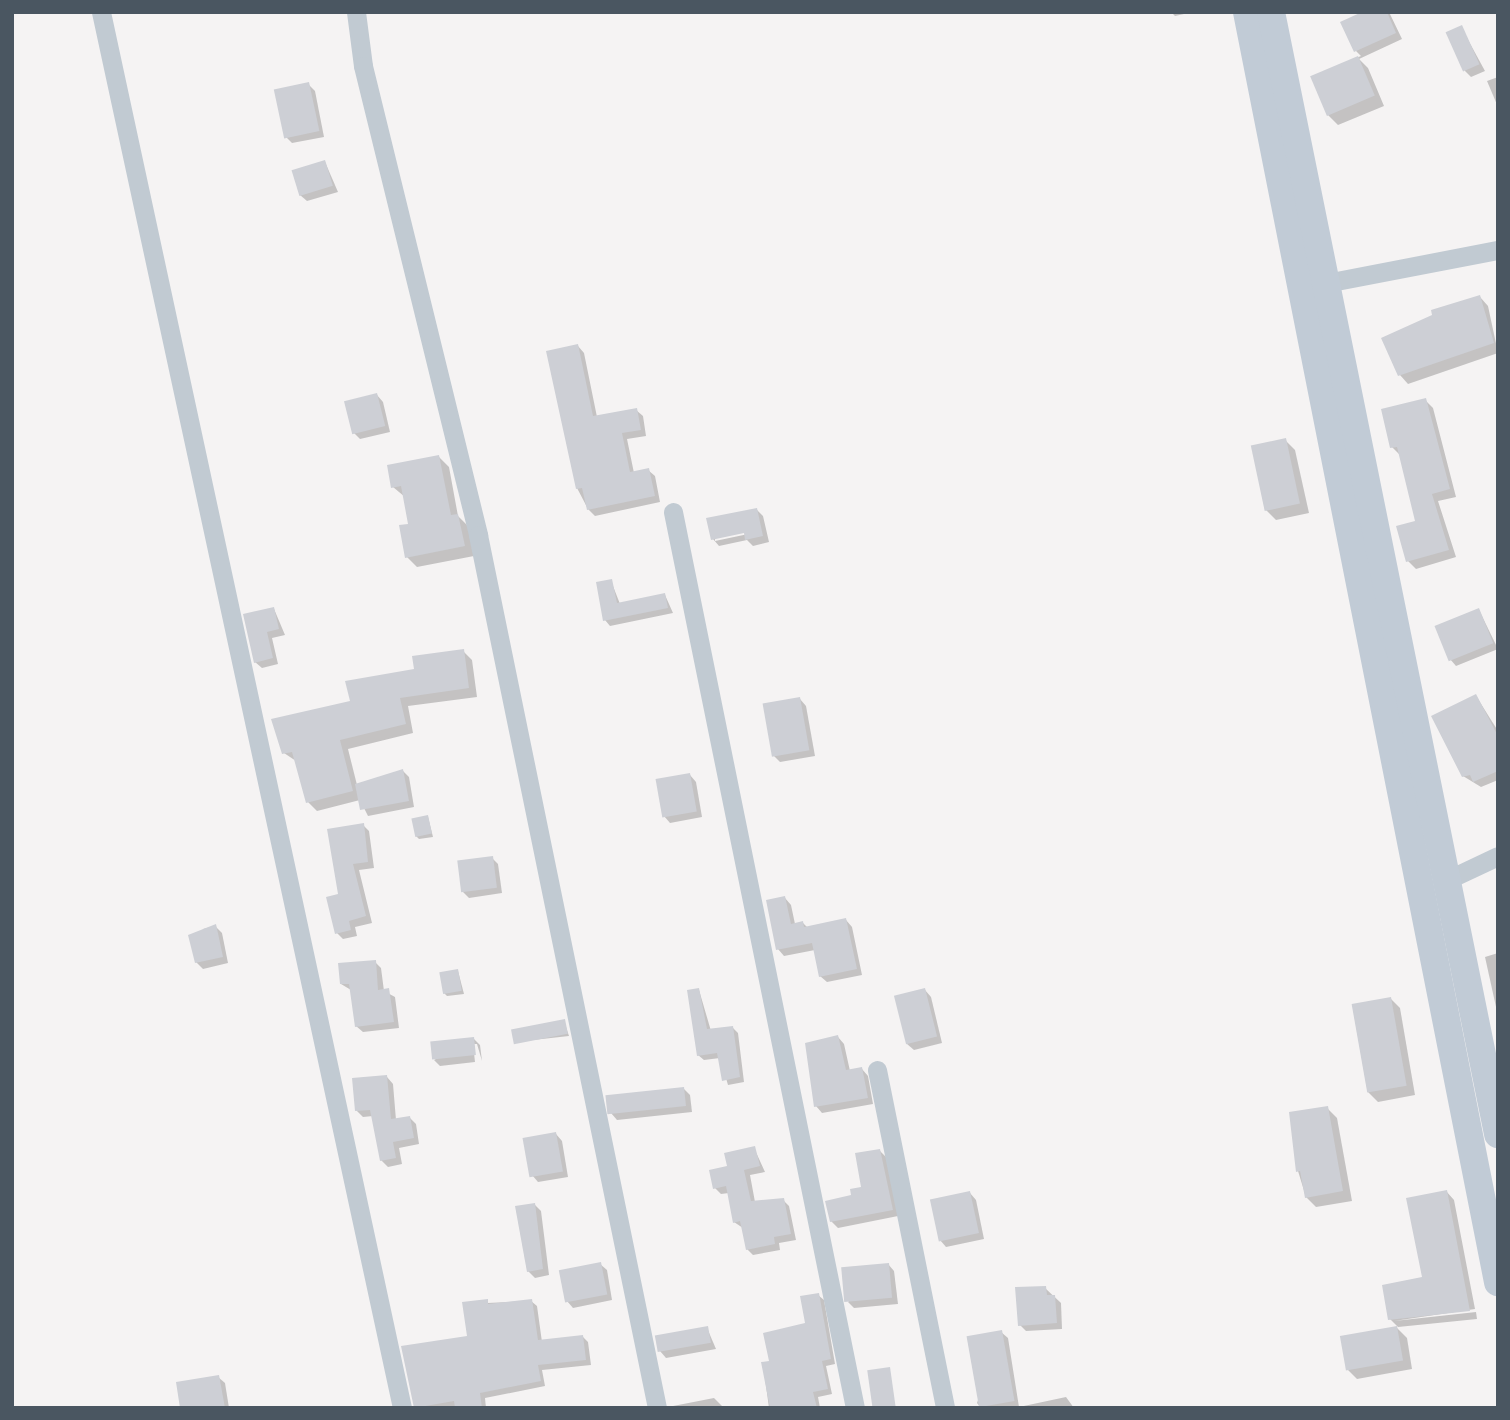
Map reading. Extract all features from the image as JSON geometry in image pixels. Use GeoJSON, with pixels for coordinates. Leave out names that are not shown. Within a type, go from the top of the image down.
{"type":"FeatureCollection","features":[{"type":"Feature","properties":{"kind":"main road"},"geometry":{"type":"LineString","coordinates":[[1247,12],[1308,255],[1326,283],[1498,1134]]}},
{"type":"Feature","properties":{"kind":"main road"},"geometry":{"type":"LineString","coordinates":[[1271,12],[1308,255],[1498,1282]]}},
{"type":"Feature","properties":{"kind":"street"},"geometry":{"type":"LineString","coordinates":[[101,12],[402,1408]]}},
{"type":"Feature","properties":{"kind":"street"},"geometry":{"type":"LineString","coordinates":[[356,12],[362,66],[481,549],[657,1408]]}},
{"type":"Feature","properties":{"kind":"street"},"geometry":{"type":"LineString","coordinates":[[1326,283],[1498,250]]}},
{"type":"Feature","properties":{"kind":"street"},"geometry":{"type":"LineString","coordinates":[[673,512],[855,1408]]}},
{"type":"Feature","properties":{"kind":"street"},"geometry":{"type":"LineString","coordinates":[[1447,880],[1498,856]]}},
{"type":"Feature","properties":{"kind":"street"},"geometry":{"type":"LineString","coordinates":[[877,1070],[946,1408]]}},
{"type":"Feature","properties":{"kind":"building"},"geometry":{"type":"Polygon","coordinates":[[[1362,12],[1387,12],[1396,33],[1354,52],[1340,22],[1362,12]]]}},
{"type":"Feature","properties":{"kind":"building"},"geometry":{"type":"Polygon","coordinates":[[[1462,25],[1479,64],[1463,72],[1446,32],[1462,25]]]}},
{"type":"Feature","properties":{"kind":"building"},"geometry":{"type":"Polygon","coordinates":[[[1358,56],[1375,96],[1327,116],[1310,76],[1358,56]]]}},
{"type":"Feature","properties":{"kind":"building"},"geometry":{"type":"Polygon","coordinates":[[[309,82],[319,131],[284,138],[274,89],[309,82]]]}},
{"type":"Feature","properties":{"kind":"building"},"geometry":{"type":"Polygon","coordinates":[[[325,160],[333,186],[299,196],[292,170],[325,160]]]}},
{"type":"Feature","properties":{"kind":"building"},"geometry":{"type":"Polygon","coordinates":[[[1480,295],[1494,343],[1398,376],[1381,338],[1432,315],[1431,310],[1480,295]]]}},
{"type":"Feature","properties":{"kind":"building"},"geometry":{"type":"Polygon","coordinates":[[[578,344],[593,416],[637,408],[641,430],[622,433],[630,472],[649,468],[655,496],[587,510],[582,488],[576,489],[546,351],[578,344]]]}},
{"type":"Feature","properties":{"kind":"building"},"geometry":{"type":"Polygon","coordinates":[[[377,393],[385,426],[352,434],[344,401],[377,393]]]}},
{"type":"Feature","properties":{"kind":"building"},"geometry":{"type":"Polygon","coordinates":[[[1426,398],[1450,489],[1432,494],[1449,550],[1406,562],[1396,526],[1415,521],[1397,447],[1390,448],[1381,409],[1426,398]]]}},
{"type":"Feature","properties":{"kind":"building"},"geometry":{"type":"Polygon","coordinates":[[[1286,438],[1300,504],[1265,511],[1251,445],[1286,438]]]}},
{"type":"Feature","properties":{"kind":"building"},"geometry":{"type":"Polygon","coordinates":[[[439,455],[451,515],[458,514],[465,546],[405,558],[399,525],[408,524],[401,486],[391,488],[387,465],[439,455]]]}},
{"type":"Feature","properties":{"kind":"building"},"geometry":{"type":"Polygon","coordinates":[[[757,508],[763,536],[745,540],[744,533],[711,540],[706,518],[757,508]]]}},
{"type":"Feature","properties":{"kind":"building"},"geometry":{"type":"Polygon","coordinates":[[[612,579],[617,603],[665,593],[668,608],[603,621],[596,582],[612,579]]]}},
{"type":"Feature","properties":{"kind":"building"},"geometry":{"type":"Polygon","coordinates":[[[274,607],[279,629],[267,632],[273,658],[254,663],[243,614],[274,607]]]}},
{"type":"Feature","properties":{"kind":"building"},"geometry":{"type":"Polygon","coordinates":[[[1479,608],[1493,643],[1449,661],[1434,626],[1479,608]]]}},
{"type":"Feature","properties":{"kind":"building"},"geometry":{"type":"Polygon","coordinates":[[[464,649],[469,688],[400,698],[406,724],[340,740],[353,791],[306,803],[292,752],[282,754],[271,719],[350,701],[345,681],[414,669],[412,656],[464,649]]]}},
{"type":"Feature","properties":{"kind":"building"},"geometry":{"type":"Polygon","coordinates":[[[1476,694],[1498,736],[1498,771],[1473,782],[1470,775],[1462,777],[1431,716],[1476,694]]]}},
{"type":"Feature","properties":{"kind":"building"},"geometry":{"type":"Polygon","coordinates":[[[800,697],[809,750],[772,757],[763,704],[800,697]]]}},
{"type":"Feature","properties":{"kind":"building"},"geometry":{"type":"Polygon","coordinates":[[[403,769],[409,801],[360,810],[355,784],[403,769]]]}},
{"type":"Feature","properties":{"kind":"building"},"geometry":{"type":"Polygon","coordinates":[[[690,773],[697,811],[662,817],[656,779],[690,773]]]}},
{"type":"Feature","properties":{"kind":"building"},"geometry":{"type":"Polygon","coordinates":[[[428,815],[432,834],[415,837],[411,819],[428,815]]]}},
{"type":"Feature","properties":{"kind":"building"},"geometry":{"type":"Polygon","coordinates":[[[364,823],[368,862],[353,864],[366,916],[349,921],[351,930],[335,934],[326,897],[338,894],[327,829],[364,823]]]}},
{"type":"Feature","properties":{"kind":"building"},"geometry":{"type":"Polygon","coordinates":[[[493,856],[497,888],[461,892],[457,860],[493,856]]]}},
{"type":"Feature","properties":{"kind":"building"},"geometry":{"type":"Polygon","coordinates":[[[785,896],[791,924],[803,921],[804,927],[846,918],[857,969],[819,977],[812,943],[776,950],[766,900],[785,896]]]}},
{"type":"Feature","properties":{"kind":"building"},"geometry":{"type":"Polygon","coordinates":[[[216,924],[223,957],[195,963],[188,935],[216,924]]]}},
{"type":"Feature","properties":{"kind":"building"},"geometry":{"type":"Polygon","coordinates":[[[376,960],[378,990],[389,988],[394,1022],[355,1027],[349,984],[340,984],[338,963],[376,960]]]}},
{"type":"Feature","properties":{"kind":"building"},"geometry":{"type":"Polygon","coordinates":[[[458,969],[462,991],[443,994],[439,972],[458,969]]]}},
{"type":"Feature","properties":{"kind":"building"},"geometry":{"type":"Polygon","coordinates":[[[699,988],[707,1029],[733,1026],[740,1077],[722,1081],[717,1053],[697,1056],[687,990],[699,988]]]}},
{"type":"Feature","properties":{"kind":"building"},"geometry":{"type":"Polygon","coordinates":[[[925,988],[937,1037],[906,1044],[894,996],[925,988]]]}},
{"type":"Feature","properties":{"kind":"building"},"geometry":{"type":"Polygon","coordinates":[[[1391,997],[1407,1086],[1367,1093],[1352,1004],[1391,997]]]}},
{"type":"Feature","properties":{"kind":"building"},"geometry":{"type":"Polygon","coordinates":[[[565,1019],[568,1034],[514,1044],[511,1029],[565,1019]]]}},
{"type":"Feature","properties":{"kind":"building"},"geometry":{"type":"Polygon","coordinates":[[[838,1035],[846,1070],[862,1067],[868,1098],[814,1107],[805,1043],[838,1035]]]}},
{"type":"Feature","properties":{"kind":"building"},"geometry":{"type":"Polygon","coordinates":[[[474,1037],[476,1055],[432,1060],[430,1042],[474,1037]]]}},
{"type":"Feature","properties":{"kind":"building"},"geometry":{"type":"Polygon","coordinates":[[[387,1075],[391,1119],[410,1116],[414,1138],[393,1142],[396,1158],[380,1161],[370,1110],[355,1111],[352,1078],[387,1075]]]}},
{"type":"Feature","properties":{"kind":"building"},"geometry":{"type":"Polygon","coordinates":[[[684,1087],[686,1106],[607,1114],[605,1095],[684,1087]]]}},
{"type":"Feature","properties":{"kind":"building"},"geometry":{"type":"Polygon","coordinates":[[[1328,1106],[1343,1191],[1305,1198],[1300,1171],[1296,1172],[1289,1112],[1328,1106]]]}},
{"type":"Feature","properties":{"kind":"building"},"geometry":{"type":"Polygon","coordinates":[[[556,1132],[563,1171],[529,1177],[523,1138],[556,1132]]]}},
{"type":"Feature","properties":{"kind":"building"},"geometry":{"type":"Polygon","coordinates":[[[755,1146],[760,1166],[744,1170],[751,1201],[784,1198],[791,1234],[774,1237],[775,1244],[746,1250],[740,1221],[733,1223],[726,1186],[713,1189],[709,1170],[727,1166],[724,1153],[755,1146]]]}},
{"type":"Feature","properties":{"kind":"building"},"geometry":{"type":"Polygon","coordinates":[[[880,1149],[893,1210],[830,1222],[825,1201],[851,1195],[850,1189],[861,1187],[855,1153],[880,1149]]]}},
{"type":"Feature","properties":{"kind":"building"},"geometry":{"type":"Polygon","coordinates":[[[1447,1190],[1470,1311],[1388,1320],[1382,1285],[1422,1277],[1406,1198],[1447,1190]]]}},
{"type":"Feature","properties":{"kind":"building"},"geometry":{"type":"Polygon","coordinates":[[[970,1191],[979,1233],[939,1242],[930,1200],[970,1191]]]}},
{"type":"Feature","properties":{"kind":"building"},"geometry":{"type":"Polygon","coordinates":[[[535,1203],[543,1269],[527,1272],[515,1206],[535,1203]]]}},
{"type":"Feature","properties":{"kind":"building"},"geometry":{"type":"Polygon","coordinates":[[[601,1262],[607,1294],[565,1303],[559,1270],[601,1262]]]}},
{"type":"Feature","properties":{"kind":"building"},"geometry":{"type":"Polygon","coordinates":[[[889,1263],[892,1298],[844,1302],[841,1267],[889,1263]]]}},
{"type":"Feature","properties":{"kind":"building"},"geometry":{"type":"Polygon","coordinates":[[[1046,1286],[1047,1295],[1055,1295],[1057,1323],[1018,1326],[1015,1287],[1046,1286]]]}},
{"type":"Feature","properties":{"kind":"building"},"geometry":{"type":"Polygon","coordinates":[[[819,1293],[831,1359],[822,1361],[828,1389],[813,1392],[817,1408],[770,1408],[761,1362],[769,1361],[763,1333],[805,1323],[800,1296],[819,1293]]]}},
{"type":"Feature","properties":{"kind":"building"},"geometry":{"type":"Polygon","coordinates":[[[488,1299],[488,1304],[532,1299],[538,1340],[583,1335],[586,1360],[538,1365],[541,1381],[480,1393],[482,1408],[455,1408],[454,1401],[414,1408],[401,1346],[467,1336],[462,1302],[488,1299]]]}},
{"type":"Feature","properties":{"kind":"building"},"geometry":{"type":"Polygon","coordinates":[[[708,1326],[711,1343],[658,1352],[655,1335],[708,1326]]]}},
{"type":"Feature","properties":{"kind":"building"},"geometry":{"type":"Polygon","coordinates":[[[1397,1326],[1403,1360],[1346,1371],[1340,1336],[1397,1326]]]}},
{"type":"Feature","properties":{"kind":"building"},"geometry":{"type":"Polygon","coordinates":[[[1002,1330],[1015,1401],[979,1407],[967,1336],[1002,1330]]]}},
{"type":"Feature","properties":{"kind":"building"},"geometry":{"type":"Polygon","coordinates":[[[890,1367],[896,1408],[873,1408],[867,1370],[890,1367]]]}},
{"type":"Feature","properties":{"kind":"building"},"geometry":{"type":"Polygon","coordinates":[[[219,1375],[225,1408],[180,1408],[176,1382],[219,1375]]]}}]}
